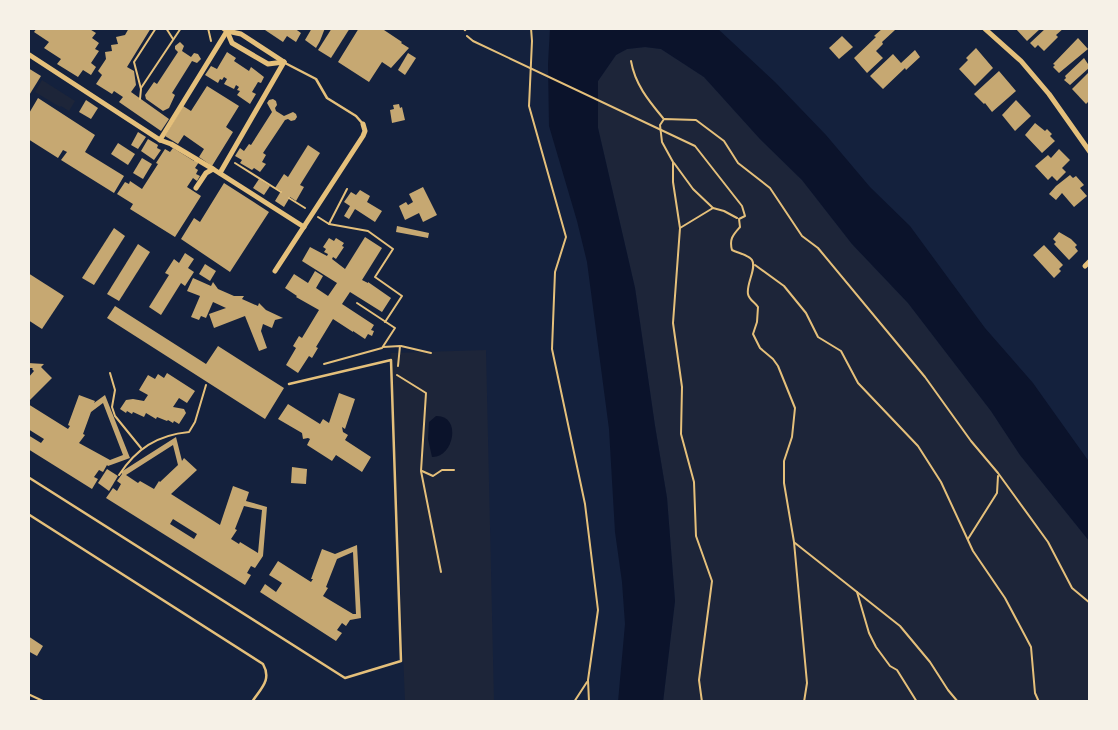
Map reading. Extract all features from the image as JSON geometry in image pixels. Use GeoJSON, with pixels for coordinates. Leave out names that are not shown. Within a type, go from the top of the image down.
{"type":"FeatureCollection","features":[{"type":"Feature","properties":{"kind":"street"},"geometry":{"type":"LineString","coordinates":[[984,28],[1021,61],[1049,94],[1090,152]]}},
{"type":"Feature","properties":{"kind":"street"},"geometry":{"type":"LineString","coordinates":[[225,30],[232,43],[268,64],[284,62]]}},
{"type":"Feature","properties":{"kind":"street"},"geometry":{"type":"LineString","coordinates":[[225,30],[242,34],[284,62]]}},
{"type":"Feature","properties":{"kind":"street"},"geometry":{"type":"LineString","coordinates":[[160,140],[225,30]]}},
{"type":"Feature","properties":{"kind":"street"},"geometry":{"type":"LineString","coordinates":[[28,54],[160,140],[172,144],[214,169],[304,227]]}},
{"type":"Feature","properties":{"kind":"street"},"geometry":{"type":"LineString","coordinates":[[220,173],[284,62]]}},
{"type":"Feature","properties":{"kind":"street"},"geometry":{"type":"LineString","coordinates":[[275,271],[363,136],[363,124]]}},
{"type":"Feature","properties":{"kind":"street"},"geometry":{"type":"LineString","coordinates":[[196,188],[206,173],[214,169]]}},
{"type":"Feature","properties":{"kind":"lane"},"geometry":{"type":"LineString","coordinates":[[284,62],[316,79],[327,97],[363,124]]}},
{"type":"Feature","properties":{"kind":"lane"},"geometry":{"type":"LineString","coordinates":[[28,477],[345,678],[401,662],[391,360],[289,384]]}},
{"type":"Feature","properties":{"kind":"lane"},"geometry":{"type":"LineString","coordinates":[[28,514],[263,664],[268,673],[267,678],[252,702]]}},
{"type":"Feature","properties":{"kind":"path"},"geometry":{"type":"LineString","coordinates":[[140,99],[141,89],[134,62],[156,28]]}},
{"type":"Feature","properties":{"kind":"path"},"geometry":{"type":"LineString","coordinates":[[166,28],[173,39]]}},
{"type":"Feature","properties":{"kind":"path"},"geometry":{"type":"LineString","coordinates":[[141,89],[181,28]]}},
{"type":"Feature","properties":{"kind":"path"},"geometry":{"type":"LineString","coordinates":[[208,28],[212,40],[208,47]]}},
{"type":"Feature","properties":{"kind":"path"},"geometry":{"type":"LineString","coordinates":[[531,28],[529,106],[566,237],[555,272],[552,349],[585,503],[598,610],[588,680],[589,702]]}},
{"type":"Feature","properties":{"kind":"path"},"geometry":{"type":"LineString","coordinates":[[473,41],[695,146],[742,206],[745,216],[739,219]]}},
{"type":"Feature","properties":{"kind":"path"},"geometry":{"type":"LineString","coordinates":[[631,61],[634,76],[664,119],[696,120],[724,141],[738,163],[770,188],[802,236],[817,248],[925,377],[1048,542],[1072,588],[1090,603]]}},
{"type":"Feature","properties":{"kind":"path"},"geometry":{"type":"LineString","coordinates":[[664,119],[660,125],[662,142],[693,189],[713,208],[739,219]]}},
{"type":"Feature","properties":{"kind":"path"},"geometry":{"type":"LineString","coordinates":[[228,159],[281,192]]}},
{"type":"Feature","properties":{"kind":"path"},"geometry":{"type":"LineString","coordinates":[[673,162],[673,182],[680,228],[673,323],[681,387],[681,434],[694,482],[696,536],[712,581],[699,680],[702,702]]}},
{"type":"Feature","properties":{"kind":"path"},"geometry":{"type":"LineString","coordinates":[[329,224],[347,190]]}},
{"type":"Feature","properties":{"kind":"path"},"geometry":{"type":"LineString","coordinates":[[289,198],[329,224],[368,231],[393,249],[375,277],[402,296],[385,322]]}},
{"type":"Feature","properties":{"kind":"path"},"geometry":{"type":"LineString","coordinates":[[680,228],[713,208]]}},
{"type":"Feature","properties":{"kind":"path"},"geometry":{"type":"LineString","coordinates":[[739,219],[740,227],[731,236],[732,250],[752,260],[754,265],[784,286],[806,313],[818,337],[841,351],[858,383],[918,446],[941,482],[973,551],[1005,598],[1031,647],[1035,693],[1039,702]]}},
{"type":"Feature","properties":{"kind":"path"},"geometry":{"type":"LineString","coordinates":[[754,265],[747,292],[758,307],[753,334],[760,348],[778,366],[795,408],[792,437],[785,461],[784,483],[794,542],[807,683],[804,702]]}},
{"type":"Feature","properties":{"kind":"path"},"geometry":{"type":"LineString","coordinates":[[324,364],[382,348],[395,328],[357,303]]}},
{"type":"Feature","properties":{"kind":"path"},"geometry":{"type":"LineString","coordinates":[[383,346],[400,346],[431,353]]}},
{"type":"Feature","properties":{"kind":"path"},"geometry":{"type":"LineString","coordinates":[[400,346],[397,375],[426,393],[421,471],[440,572]]}},
{"type":"Feature","properties":{"kind":"path"},"geometry":{"type":"LineString","coordinates":[[110,373],[116,390],[112,407],[115,416],[142,449]]}},
{"type":"Feature","properties":{"kind":"path"},"geometry":{"type":"LineString","coordinates":[[118,475],[142,449],[158,439],[189,432],[195,422],[206,385]]}},
{"type":"Feature","properties":{"kind":"path"},"geometry":{"type":"LineString","coordinates":[[421,471],[433,476],[442,470],[454,470]]}},
{"type":"Feature","properties":{"kind":"path"},"geometry":{"type":"LineString","coordinates":[[968,540],[997,493],[998,473]]}},
{"type":"Feature","properties":{"kind":"path"},"geometry":{"type":"LineString","coordinates":[[794,542],[900,626],[958,702]]}},
{"type":"Feature","properties":{"kind":"path"},"geometry":{"type":"LineString","coordinates":[[856,592],[876,647],[890,666],[897,670],[917,702]]}},
{"type":"Feature","properties":{"kind":"path"},"geometry":{"type":"LineString","coordinates":[[574,702],[588,680]]}},
{"type":"Feature","properties":{"kind":"path"},"geometry":{"type":"LineString","coordinates":[[28,694],[45,702]]}},
{"type":"Feature","properties":{"kind":"shaded area"},"geometry":{"type":"Polygon","coordinates":[[[550,28],[717,28],[775,82],[826,135],[870,187],[910,226],[985,328],[1033,383],[1090,463],[1090,542],[1020,455],[991,411],[908,303],[852,244],[802,180],[760,139],[704,77],[661,49],[627,49],[616,55],[598,81],[598,128],[635,288],[667,498],[675,601],[663,702],[618,702],[625,624],[615,532],[609,429],[587,262],[549,126],[550,28]]]}},
{"type":"Feature","properties":{"kind":"shaded area"},"geometry":{"type":"Polygon","coordinates":[[[627,49],[661,49],[704,77],[760,139],[802,180],[852,244],[908,303],[991,411],[1020,455],[1090,542],[1090,702],[663,702],[675,601],[667,498],[635,288],[598,128],[598,81],[616,55],[627,49]]]}},
{"type":"Feature","properties":{"kind":"shaded area"},"geometry":{"type":"Polygon","coordinates":[[[42,80],[75,101],[69,111],[35,92],[42,80]]]}},
{"type":"Feature","properties":{"kind":"shaded area"},"geometry":{"type":"Polygon","coordinates":[[[486,350],[494,702],[405,702],[391,353],[486,350]]]}},
{"type":"Feature","properties":{"kind":"shaded area"},"geometry":{"type":"Polygon","coordinates":[[[436,416],[449,422],[452,436],[446,451],[432,457],[428,439],[429,422],[436,416]]]}},
{"type":"Feature","properties":{"kind":"building"},"geometry":{"type":"Polygon","coordinates":[[[37,28],[88,28],[96,33],[92,38],[99,43],[95,49],[99,51],[91,63],[96,67],[91,75],[83,70],[78,77],[57,64],[61,59],[44,48],[49,42],[34,32],[37,28]]]}},
{"type":"Feature","properties":{"kind":"building"},"geometry":{"type":"Polygon","coordinates":[[[129,28],[151,28],[127,67],[134,71],[136,85],[131,92],[169,119],[161,131],[119,102],[123,97],[96,84],[102,75],[98,71],[106,59],[105,52],[112,51],[111,45],[118,44],[116,37],[125,35],[129,28]]]}},
{"type":"Feature","properties":{"kind":"building"},"geometry":{"type":"Polygon","coordinates":[[[262,28],[294,28],[301,33],[296,42],[287,36],[283,42],[262,28]]]}},
{"type":"Feature","properties":{"kind":"building"},"geometry":{"type":"Polygon","coordinates":[[[312,28],[325,28],[316,48],[305,40],[312,28]]]}},
{"type":"Feature","properties":{"kind":"building"},"geometry":{"type":"Polygon","coordinates":[[[332,28],[350,28],[331,58],[318,50],[332,28]]]}},
{"type":"Feature","properties":{"kind":"building"},"geometry":{"type":"Polygon","coordinates":[[[359,28],[381,28],[409,48],[391,68],[382,62],[369,82],[338,62],[359,28]]]}},
{"type":"Feature","properties":{"kind":"building"},"geometry":{"type":"Polygon","coordinates":[[[883,28],[895,30],[876,51],[883,58],[867,73],[854,58],[883,28]]]}},
{"type":"Feature","properties":{"kind":"building"},"geometry":{"type":"Polygon","coordinates":[[[1015,28],[1041,28],[1027,41],[1015,28]]]}},
{"type":"Feature","properties":{"kind":"building"},"geometry":{"type":"Polygon","coordinates":[[[1046,28],[1064,28],[1044,51],[1038,45],[1035,48],[1030,43],[1046,28]]]}},
{"type":"Feature","properties":{"kind":"building"},"geometry":{"type":"Polygon","coordinates":[[[842,36],[853,47],[839,59],[829,48],[842,36]]]}},
{"type":"Feature","properties":{"kind":"building"},"geometry":{"type":"Polygon","coordinates":[[[1078,38],[1088,49],[1059,73],[1053,64],[1078,38]]]}},
{"type":"Feature","properties":{"kind":"building"},"geometry":{"type":"Polygon","coordinates":[[[180,42],[184,46],[182,51],[191,57],[194,53],[198,54],[201,59],[197,63],[192,61],[172,93],[175,95],[169,108],[163,111],[146,99],[145,95],[154,82],[157,84],[178,52],[175,46],[180,42]]]}},
{"type":"Feature","properties":{"kind":"building"},"geometry":{"type":"Polygon","coordinates":[[[976,48],[993,68],[975,86],[959,69],[976,48]]]}},
{"type":"Feature","properties":{"kind":"building"},"geometry":{"type":"Polygon","coordinates":[[[915,50],[920,57],[883,89],[870,76],[893,54],[901,63],[915,50]]]}},
{"type":"Feature","properties":{"kind":"building"},"geometry":{"type":"Polygon","coordinates":[[[227,52],[236,58],[234,61],[249,71],[251,67],[264,77],[252,92],[256,94],[250,104],[237,95],[239,87],[236,85],[234,89],[224,84],[227,79],[224,77],[218,83],[205,75],[211,66],[217,69],[227,52]]]}},
{"type":"Feature","properties":{"kind":"building"},"geometry":{"type":"Polygon","coordinates":[[[408,53],[416,58],[405,75],[398,70],[408,53]]]}},
{"type":"Feature","properties":{"kind":"building"},"geometry":{"type":"Polygon","coordinates":[[[1084,58],[1090,67],[1070,85],[1064,80],[1065,76],[1084,58]]]}},
{"type":"Feature","properties":{"kind":"building"},"geometry":{"type":"Polygon","coordinates":[[[28,68],[41,76],[28,97],[28,68]]]}},
{"type":"Feature","properties":{"kind":"building"},"geometry":{"type":"Polygon","coordinates":[[[999,71],[1016,91],[992,112],[974,94],[999,71]]]}},
{"type":"Feature","properties":{"kind":"building"},"geometry":{"type":"Polygon","coordinates":[[[1090,71],[1090,100],[1086,104],[1072,89],[1090,71]]]}},
{"type":"Feature","properties":{"kind":"building"},"geometry":{"type":"Polygon","coordinates":[[[207,86],[239,106],[226,127],[233,132],[212,166],[199,157],[204,149],[184,135],[178,144],[165,136],[183,106],[191,111],[207,86]]]}},
{"type":"Feature","properties":{"kind":"building"},"geometry":{"type":"Polygon","coordinates":[[[38,98],[95,135],[85,152],[124,176],[114,193],[61,160],[67,152],[63,150],[58,158],[28,139],[28,115],[38,98]]]}},
{"type":"Feature","properties":{"kind":"building"},"geometry":{"type":"Polygon","coordinates":[[[273,99],[277,105],[276,111],[284,116],[293,112],[297,117],[291,121],[285,120],[263,153],[266,155],[262,162],[266,164],[260,172],[240,163],[242,160],[235,156],[240,148],[244,151],[251,145],[272,112],[267,103],[273,99]]]}},
{"type":"Feature","properties":{"kind":"building"},"geometry":{"type":"Polygon","coordinates":[[[86,100],[98,108],[91,119],[79,112],[86,100]]]}},
{"type":"Feature","properties":{"kind":"building"},"geometry":{"type":"Polygon","coordinates":[[[1016,100],[1031,116],[1015,131],[1002,115],[1016,100]]]}},
{"type":"Feature","properties":{"kind":"building"},"geometry":{"type":"Polygon","coordinates":[[[399,104],[405,120],[392,123],[390,110],[394,109],[393,105],[399,104]]]}},
{"type":"Feature","properties":{"kind":"building"},"geometry":{"type":"Polygon","coordinates":[[[1035,123],[1045,131],[1047,129],[1055,141],[1042,153],[1025,135],[1035,123]]]}},
{"type":"Feature","properties":{"kind":"building"},"geometry":{"type":"Polygon","coordinates":[[[138,132],[146,137],[138,149],[131,145],[138,132]]]}},
{"type":"Feature","properties":{"kind":"building"},"geometry":{"type":"Polygon","coordinates":[[[148,139],[161,150],[154,160],[141,151],[148,139]]]}},
{"type":"Feature","properties":{"kind":"building"},"geometry":{"type":"Polygon","coordinates":[[[118,143],[135,154],[128,165],[111,154],[118,143]]]}},
{"type":"Feature","properties":{"kind":"building"},"geometry":{"type":"Polygon","coordinates":[[[308,145],[320,153],[300,185],[304,187],[296,201],[290,197],[284,207],[275,201],[281,191],[275,188],[284,174],[288,177],[308,145]]]}},
{"type":"Feature","properties":{"kind":"building"},"geometry":{"type":"Polygon","coordinates":[[[173,148],[199,162],[195,168],[198,170],[196,174],[200,176],[197,181],[193,178],[187,187],[201,196],[175,237],[130,209],[133,204],[117,194],[125,182],[129,184],[130,181],[142,189],[165,149],[170,152],[173,148]]]}},
{"type":"Feature","properties":{"kind":"building"},"geometry":{"type":"Polygon","coordinates":[[[1059,149],[1070,160],[1062,168],[1066,172],[1057,181],[1052,176],[1048,180],[1035,166],[1048,155],[1051,158],[1059,149]]]}},
{"type":"Feature","properties":{"kind":"building"},"geometry":{"type":"Polygon","coordinates":[[[142,158],[152,164],[143,179],[133,173],[142,158]]]}},
{"type":"Feature","properties":{"kind":"building"},"geometry":{"type":"Polygon","coordinates":[[[1070,175],[1073,178],[1076,176],[1084,185],[1080,188],[1087,196],[1074,207],[1062,193],[1056,200],[1049,194],[1070,175]]]}},
{"type":"Feature","properties":{"kind":"building"},"geometry":{"type":"Polygon","coordinates":[[[259,179],[270,186],[264,195],[253,188],[259,179]]]}},
{"type":"Feature","properties":{"kind":"building"},"geometry":{"type":"Polygon","coordinates":[[[224,183],[269,212],[230,272],[181,239],[194,218],[200,222],[224,183]]]}},
{"type":"Feature","properties":{"kind":"building"},"geometry":{"type":"Polygon","coordinates":[[[423,187],[437,215],[423,222],[419,213],[405,220],[399,206],[413,202],[409,194],[423,187]]]}},
{"type":"Feature","properties":{"kind":"building"},"geometry":{"type":"Polygon","coordinates":[[[360,190],[370,196],[367,202],[382,211],[375,222],[355,209],[349,219],[344,216],[350,206],[344,202],[351,192],[356,195],[360,190]]]}},
{"type":"Feature","properties":{"kind":"building"},"geometry":{"type":"Polygon","coordinates":[[[397,226],[429,233],[428,238],[396,232],[397,226]]]}},
{"type":"Feature","properties":{"kind":"building"},"geometry":{"type":"Polygon","coordinates":[[[114,228],[125,236],[94,285],[82,278],[114,228]]]}},
{"type":"Feature","properties":{"kind":"building"},"geometry":{"type":"Polygon","coordinates":[[[1059,232],[1077,245],[1075,247],[1078,251],[1069,260],[1054,244],[1056,242],[1053,239],[1059,232]]]}},
{"type":"Feature","properties":{"kind":"building"},"geometry":{"type":"Polygon","coordinates":[[[365,237],[382,248],[362,280],[391,298],[382,312],[350,292],[342,304],[374,325],[372,336],[368,334],[365,339],[333,319],[312,358],[309,356],[298,373],[286,365],[296,348],[293,346],[299,336],[302,338],[319,310],[285,288],[294,274],[308,283],[315,271],[323,276],[316,288],[328,296],[337,283],[302,261],[310,247],[327,256],[323,247],[329,238],[334,241],[336,238],[344,243],[336,259],[332,259],[345,269],[365,237]]]}},
{"type":"Feature","properties":{"kind":"building"},"geometry":{"type":"Polygon","coordinates":[[[138,244],[150,252],[119,301],[107,294],[138,244]]]}},
{"type":"Feature","properties":{"kind":"building"},"geometry":{"type":"Polygon","coordinates":[[[1044,245],[1063,265],[1054,278],[1033,255],[1044,245]]]}},
{"type":"Feature","properties":{"kind":"building"},"geometry":{"type":"Polygon","coordinates":[[[185,253],[194,259],[188,268],[194,272],[185,286],[181,283],[161,315],[149,307],[169,275],[165,273],[174,259],[179,263],[185,253]]]}},
{"type":"Feature","properties":{"kind":"building"},"geometry":{"type":"Polygon","coordinates":[[[205,264],[216,271],[210,281],[199,274],[205,264]]]}},
{"type":"Feature","properties":{"kind":"building"},"geometry":{"type":"Polygon","coordinates":[[[28,273],[64,296],[42,329],[28,320],[28,273]]]}},
{"type":"Feature","properties":{"kind":"building"},"geometry":{"type":"Polygon","coordinates":[[[193,278],[211,286],[213,282],[218,289],[234,296],[244,296],[242,299],[258,306],[259,303],[266,310],[283,318],[275,320],[272,328],[263,324],[261,331],[267,348],[259,351],[245,316],[214,328],[209,314],[226,308],[213,302],[206,318],[201,316],[199,320],[191,317],[200,296],[187,291],[193,278]]]}},
{"type":"Feature","properties":{"kind":"building"},"geometry":{"type":"Polygon","coordinates":[[[115,306],[206,364],[218,346],[284,388],[265,419],[107,318],[115,306]]]}},
{"type":"Feature","properties":{"kind":"building"},"geometry":{"type":"Polygon","coordinates":[[[28,363],[44,364],[41,367],[52,378],[29,401],[28,378],[34,371],[33,368],[28,368],[28,363]]]}},
{"type":"Feature","properties":{"kind":"building"},"geometry":{"type":"Polygon","coordinates":[[[167,373],[195,391],[187,403],[179,398],[173,407],[184,409],[186,413],[179,424],[157,417],[156,419],[146,413],[144,417],[120,409],[126,400],[144,401],[148,395],[139,390],[148,375],[155,379],[158,374],[164,378],[167,373]]]}},
{"type":"Feature","properties":{"kind":"building"},"geometry":{"type":"Polygon","coordinates":[[[339,393],[355,399],[345,429],[342,427],[343,432],[348,435],[345,440],[371,457],[362,472],[336,455],[332,461],[307,445],[310,439],[303,439],[302,433],[278,419],[288,404],[320,424],[323,419],[329,423],[339,393]]]}},
{"type":"Feature","properties":{"kind":"building"},"geometry":{"type":"Polygon","coordinates":[[[79,395],[95,401],[94,403],[105,395],[130,458],[107,465],[103,472],[99,470],[94,477],[98,479],[92,489],[28,449],[28,435],[41,443],[44,439],[28,429],[28,404],[68,429],[79,395]],[[103,403],[91,412],[83,434],[85,435],[79,443],[110,460],[123,455],[103,403]]]}},
{"type":"Feature","properties":{"kind":"building"},"geometry":{"type":"Polygon","coordinates":[[[176,437],[182,461],[184,458],[197,470],[171,494],[220,525],[233,486],[249,492],[246,501],[267,507],[263,556],[255,568],[251,566],[247,573],[251,575],[245,585],[106,498],[113,488],[117,491],[121,484],[117,481],[121,472],[176,437]],[[173,445],[126,475],[154,489],[159,481],[178,465],[173,445]],[[244,506],[235,529],[237,530],[231,539],[258,553],[262,510],[244,506]],[[173,519],[170,524],[194,539],[197,534],[173,519]]]}},
{"type":"Feature","properties":{"kind":"building"},"geometry":{"type":"Polygon","coordinates":[[[292,467],[307,469],[306,484],[291,483],[292,467]]]}},
{"type":"Feature","properties":{"kind":"building"},"geometry":{"type":"Polygon","coordinates":[[[107,469],[118,476],[109,491],[98,483],[107,469]]]}},
{"type":"Feature","properties":{"kind":"building"},"geometry":{"type":"Polygon","coordinates":[[[357,545],[361,618],[350,620],[346,626],[342,623],[337,630],[342,633],[336,641],[260,592],[265,584],[276,592],[282,583],[269,575],[278,561],[311,582],[322,549],[335,554],[357,545]],[[353,552],[337,559],[323,596],[356,614],[353,552]]]}},
{"type":"Feature","properties":{"kind":"building"},"geometry":{"type":"Polygon","coordinates":[[[28,636],[43,646],[37,656],[28,651],[28,636]]]}}]}
